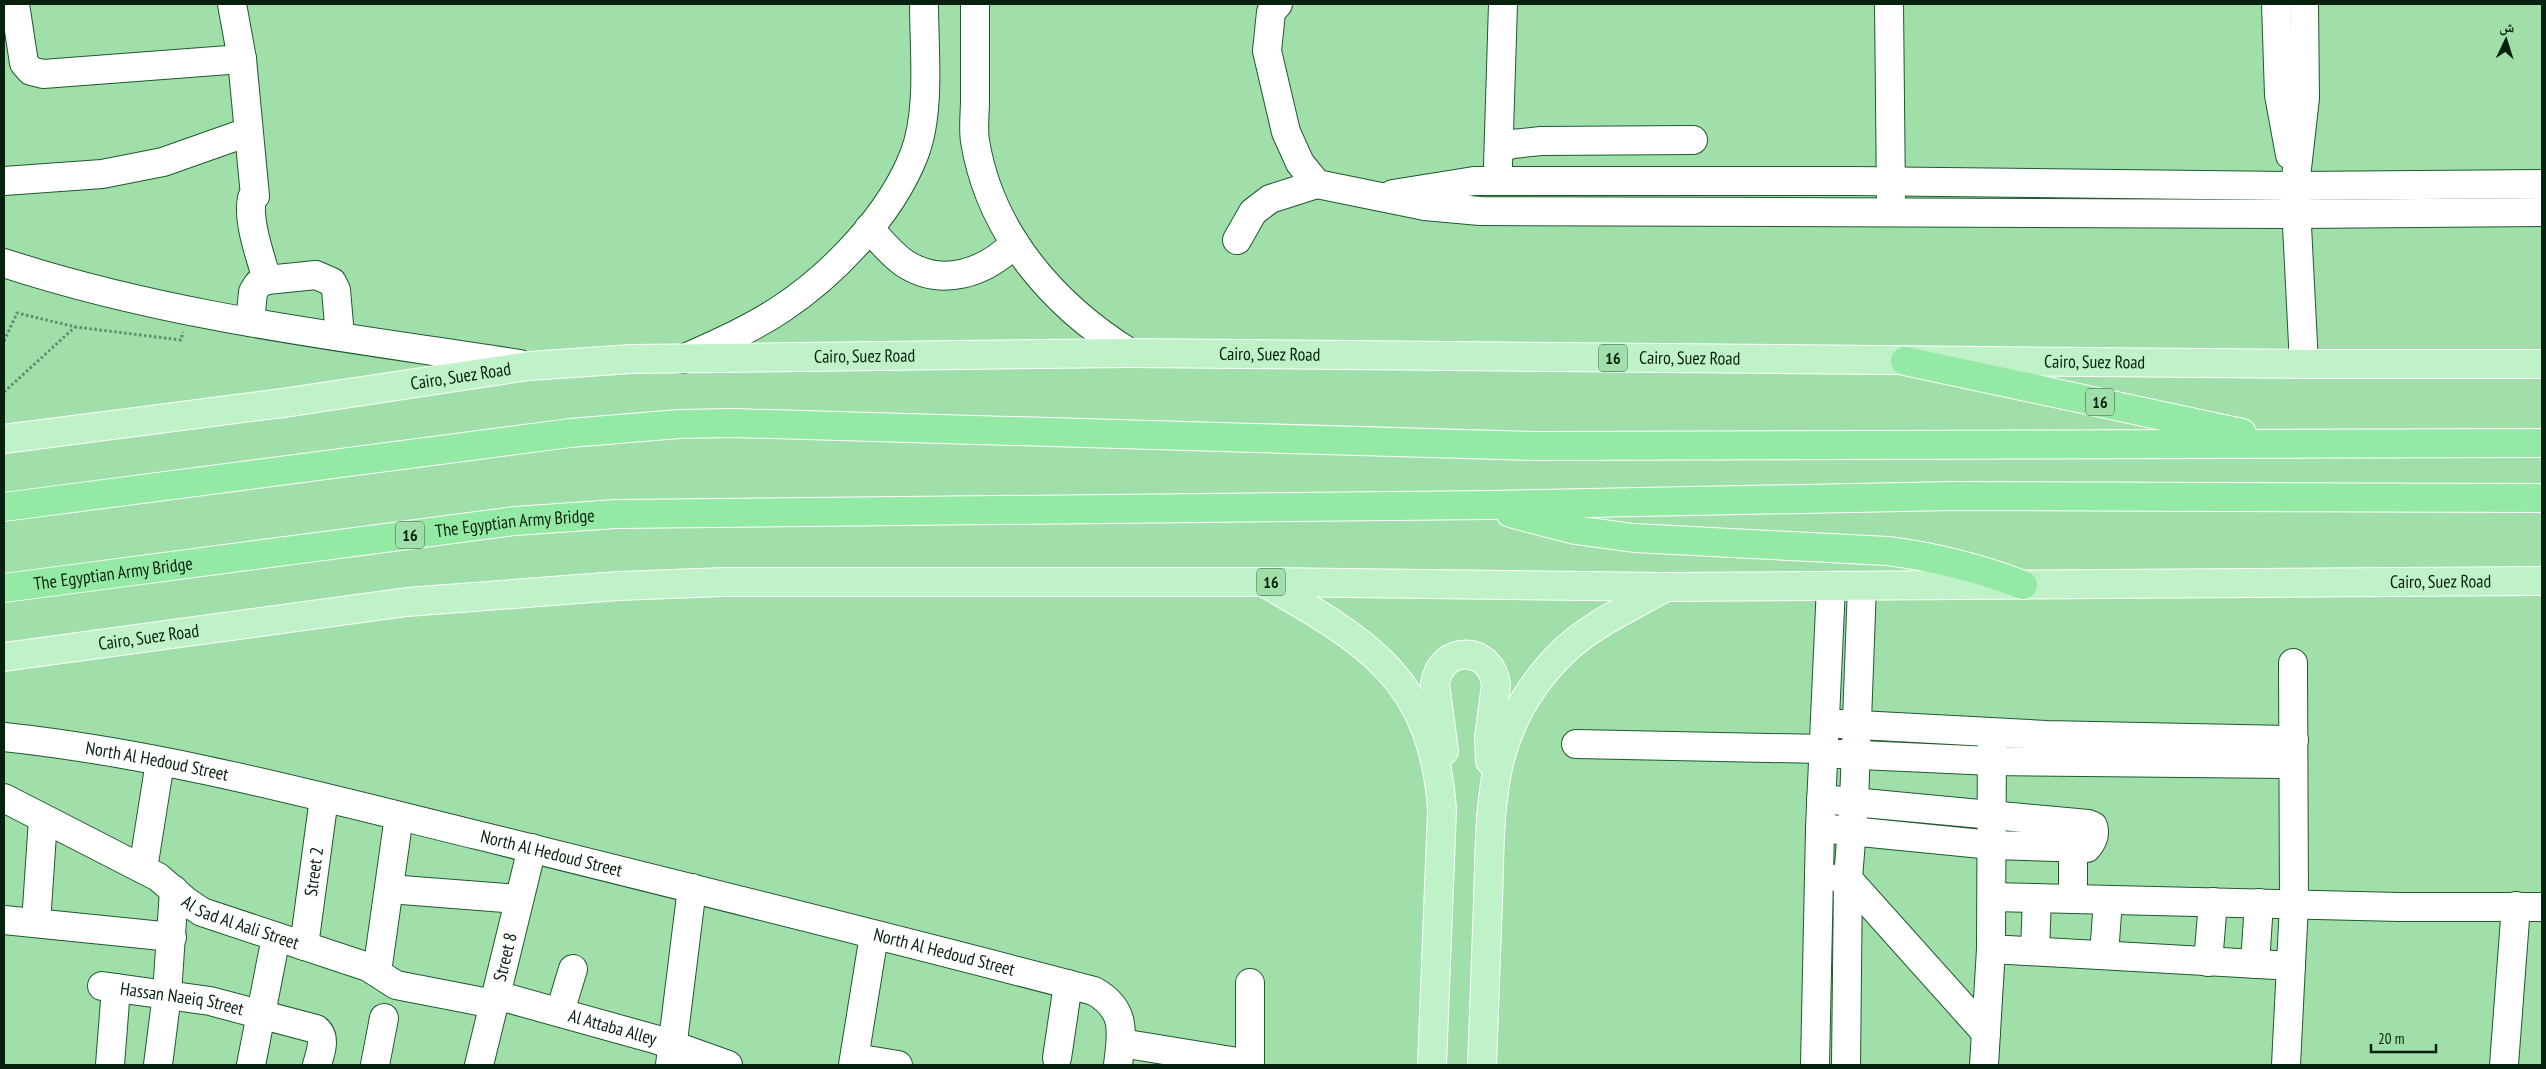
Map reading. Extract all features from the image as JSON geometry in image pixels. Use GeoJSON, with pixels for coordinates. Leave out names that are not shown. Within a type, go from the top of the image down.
{"type":"FeatureCollection","features":[{"type":"Feature","properties":{"kind":"highway","name":"16"},"geometry":{"type":"LineString","coordinates":[[1905,360],[2295,444]]}},
{"type":"Feature","properties":{"kind":"highway","name":"16"},"geometry":{"type":"LineString","coordinates":[[4,507],[570,432],[679,424],[1536,446],[2542,443]]}},
{"type":"Feature","properties":{"kind":"highway","name":"16"},"geometry":{"type":"LineString","coordinates":[[1490,505],[1953,496],[2542,498]]}},
{"type":"Feature","properties":{"kind":"highway","name":"16"},"geometry":{"type":"LineString","coordinates":[[1490,505],[1546,524],[1624,537],[1888,551],[1922,555],[1957,562],[2023,585]]}},
{"type":"Feature","properties":{"kind":"highway","name":"The Egyptian Army Bridge"},"geometry":{"type":"LineString","coordinates":[[4,588],[515,521],[634,514],[1490,505]]}},
{"type":"Feature","properties":{"kind":"main road","name":"Cairo, Suez Road"},"geometry":{"type":"LineString","coordinates":[[4,439],[283,403],[529,366],[632,359],[1130,353],[2304,364],[2542,364]]}},
{"type":"Feature","properties":{"kind":"main road","name":"Cairo, Suez Road"},"geometry":{"type":"LineString","coordinates":[[4,657],[407,602],[618,586],[801,582],[936,584],[1264,582],[1666,587],[2542,582]]}},
{"type":"Feature","properties":{"kind":"main road"},"geometry":{"type":"LineString","coordinates":[[1264,582],[1348,632],[1374,653],[1406,691],[1429,736],[1440,785],[1442,810],[1432,1065]]}},
{"type":"Feature","properties":{"kind":"main road"},"geometry":{"type":"LineString","coordinates":[[1482,1065],[1491,811],[1494,780],[1499,757],[1513,721],[1542,674],[1558,657],[1594,628],[1666,587]]}},
{"type":"Feature","properties":{"kind":"main road"},"geometry":{"type":"LineString","coordinates":[[1440,785],[1444,748],[1435,684],[1436,676],[1446,662],[1461,655],[1470,655],[1486,662],[1495,676],[1496,685],[1489,738],[1490,766],[1494,780]]}},
{"type":"Feature","properties":{"kind":"street"},"geometry":{"type":"LineString","coordinates":[[15,4],[24,63],[31,71],[43,74],[242,59]]}},
{"type":"Feature","properties":{"kind":"street"},"geometry":{"type":"LineString","coordinates":[[232,4],[242,59],[255,196],[263,204],[278,278]]}},
{"type":"Feature","properties":{"kind":"street"},"geometry":{"type":"LineString","coordinates":[[683,359],[752,326],[781,309],[834,266],[869,228],[898,185],[915,154],[924,110],[924,4]]}},
{"type":"Feature","properties":{"kind":"street"},"geometry":{"type":"LineString","coordinates":[[975,4],[974,140],[990,193],[1014,243],[1033,270],[1060,300],[1102,336],[1130,353]]}},
{"type":"Feature","properties":{"kind":"street"},"geometry":{"type":"LineString","coordinates":[[1278,4],[1271,12],[1267,51],[1286,132],[1300,163],[1317,184]]}},
{"type":"Feature","properties":{"kind":"street"},"geometry":{"type":"LineString","coordinates":[[1498,180],[1502,4]]}},
{"type":"Feature","properties":{"kind":"street"},"geometry":{"type":"LineString","coordinates":[[1889,4],[1891,211]]}},
{"type":"Feature","properties":{"kind":"street"},"geometry":{"type":"LineString","coordinates":[[2276,4],[2279,95],[2296,186],[2304,364]]}},
{"type":"Feature","properties":{"kind":"street"},"geometry":{"type":"LineString","coordinates":[[2296,186],[2305,98],[2304,4]]}},
{"type":"Feature","properties":{"kind":"street"},"geometry":{"type":"LineString","coordinates":[[4,181],[102,174],[154,163],[248,132]]}},
{"type":"Feature","properties":{"kind":"street"},"geometry":{"type":"LineString","coordinates":[[1499,149],[1512,144],[1541,141],[1693,140]]}},
{"type":"Feature","properties":{"kind":"street"},"geometry":{"type":"LineString","coordinates":[[1379,196],[1474,180],[1890,181],[2296,186],[2542,184]]}},
{"type":"Feature","properties":{"kind":"street"},"geometry":{"type":"LineString","coordinates":[[1236,240],[1253,212],[1270,198],[1317,184],[1425,206],[1480,211],[1891,211],[2298,214],[2542,212]]}},
{"type":"Feature","properties":{"kind":"street"},"geometry":{"type":"LineString","coordinates":[[869,228],[889,251],[905,263],[923,272],[943,276],[964,274],[983,268],[1000,258],[1014,243]]}},
{"type":"Feature","properties":{"kind":"street"},"geometry":{"type":"LineString","coordinates":[[4,263],[87,288],[187,312],[529,366]]}},
{"type":"Feature","properties":{"kind":"street"},"geometry":{"type":"LineString","coordinates":[[250,322],[253,292],[258,284],[278,278],[316,274],[332,282],[338,299],[340,336]]}},
{"type":"Feature","properties":{"kind":"street"},"geometry":{"type":"LineString","coordinates":[[1815,1065],[1820,828],[1830,586]]}},
{"type":"Feature","properties":{"kind":"street"},"geometry":{"type":"LineString","coordinates":[[1846,1065],[1848,879],[1858,725],[1862,586]]}},
{"type":"Feature","properties":{"kind":"street"},"geometry":{"type":"LineString","coordinates":[[2286,1065],[2294,904],[2293,663]]}},
{"type":"Feature","properties":{"kind":"street"},"geometry":{"type":"LineString","coordinates":[[1823,742],[1858,725],[1992,733],[2116,749],[2294,752]]}},
{"type":"Feature","properties":{"kind":"street"},"geometry":{"type":"LineString","coordinates":[[1984,1065],[1991,949],[1992,733]]}},
{"type":"Feature","properties":{"kind":"street","name":"North Al Hedoud Street"},"geometry":{"type":"LineString","coordinates":[[4,737],[60,743],[234,776],[532,848],[1094,991],[1105,998],[1117,1012],[1122,1030],[1119,1054]]}},
{"type":"Feature","properties":{"kind":"street"},"geometry":{"type":"LineString","coordinates":[[1576,744],[1823,742],[1856,756],[1992,762],[2116,749]]}},
{"type":"Feature","properties":{"kind":"street"},"geometry":{"type":"LineString","coordinates":[[143,869],[160,762]]}},
{"type":"Feature","properties":{"kind":"street","name":"Al Sad Al Aali Street"},"geometry":{"type":"LineString","coordinates":[[4,798],[164,881],[202,912],[377,972],[396,985],[495,999]]}},
{"type":"Feature","properties":{"kind":"street","name":"Street 2"},"geometry":{"type":"LineString","coordinates":[[304,946],[324,798]]}},
{"type":"Feature","properties":{"kind":"street"},"geometry":{"type":"LineString","coordinates":[[1820,828],[1992,845],[2087,848],[2092,842],[2094,831],[2092,826],[2088,824],[1821,799]]}},
{"type":"Feature","properties":{"kind":"street"},"geometry":{"type":"LineString","coordinates":[[377,972],[399,816]]}},
{"type":"Feature","properties":{"kind":"street"},"geometry":{"type":"LineString","coordinates":[[36,923],[43,819]]}},
{"type":"Feature","properties":{"kind":"street"},"geometry":{"type":"LineString","coordinates":[[2073,847],[2073,899]]}},
{"type":"Feature","properties":{"kind":"street","name":"Street 8"},"geometry":{"type":"LineString","coordinates":[[479,1065],[532,848]]}},
{"type":"Feature","properties":{"kind":"street"},"geometry":{"type":"LineString","coordinates":[[1819,876],[1848,879],[1986,1033]]}},
{"type":"Feature","properties":{"kind":"street"},"geometry":{"type":"LineString","coordinates":[[672,1055],[692,888]]}},
{"type":"Feature","properties":{"kind":"street"},"geometry":{"type":"LineString","coordinates":[[389,889],[518,899]]}},
{"type":"Feature","properties":{"kind":"street"},"geometry":{"type":"LineString","coordinates":[[158,1065],[167,994],[174,890]]}},
{"type":"Feature","properties":{"kind":"street"},"geometry":{"type":"LineString","coordinates":[[1992,897],[2399,907],[2529,907],[2504,1065]]}},
{"type":"Feature","properties":{"kind":"street"},"geometry":{"type":"LineString","coordinates":[[2034,951],[2037,898]]}},
{"type":"Feature","properties":{"kind":"street"},"geometry":{"type":"LineString","coordinates":[[2104,955],[2108,900]]}},
{"type":"Feature","properties":{"kind":"street"},"geometry":{"type":"LineString","coordinates":[[2208,962],[2213,902]]}},
{"type":"Feature","properties":{"kind":"street"},"geometry":{"type":"LineString","coordinates":[[2255,964],[2259,903]]}},
{"type":"Feature","properties":{"kind":"street"},"geometry":{"type":"LineString","coordinates":[[4,920],[172,937]]}},
{"type":"Feature","properties":{"kind":"street"},"geometry":{"type":"LineString","coordinates":[[874,935],[854,1062],[898,1065]]}},
{"type":"Feature","properties":{"kind":"street"},"geometry":{"type":"LineString","coordinates":[[250,1065],[276,937]]}},
{"type":"Feature","properties":{"kind":"street"},"geometry":{"type":"LineString","coordinates":[[1991,949],[2291,966]]}},
{"type":"Feature","properties":{"kind":"street"},"geometry":{"type":"LineString","coordinates":[[560,1012],[573,969]]}},
{"type":"Feature","properties":{"kind":"street"},"geometry":{"type":"LineString","coordinates":[[1119,1054],[1250,1064],[1250,983]]}},
{"type":"Feature","properties":{"kind":"street"},"geometry":{"type":"LineString","coordinates":[[1057,1058],[1068,984]]}},
{"type":"Feature","properties":{"kind":"street","name":"Hassan Naeiq Street"},"geometry":{"type":"LineString","coordinates":[[110,1065],[109,987],[167,994],[261,1013],[320,1032],[322,1041],[317,1065]]}},
{"type":"Feature","properties":{"kind":"street","name":"Al Attaba Alley"},"geometry":{"type":"LineString","coordinates":[[495,999],[560,1012],[672,1055],[728,1065]]}},
{"type":"Feature","properties":{"kind":"street"},"geometry":{"type":"LineString","coordinates":[[375,1065],[384,1018]]}},
{"type":"Feature","properties":{"kind":"path"},"geometry":{"type":"LineString","coordinates":[[4,341],[17,313],[76,327],[181,340],[187,312]]}},
{"type":"Feature","properties":{"kind":"path"},"geometry":{"type":"LineString","coordinates":[[4,392],[76,327]]}}]}
